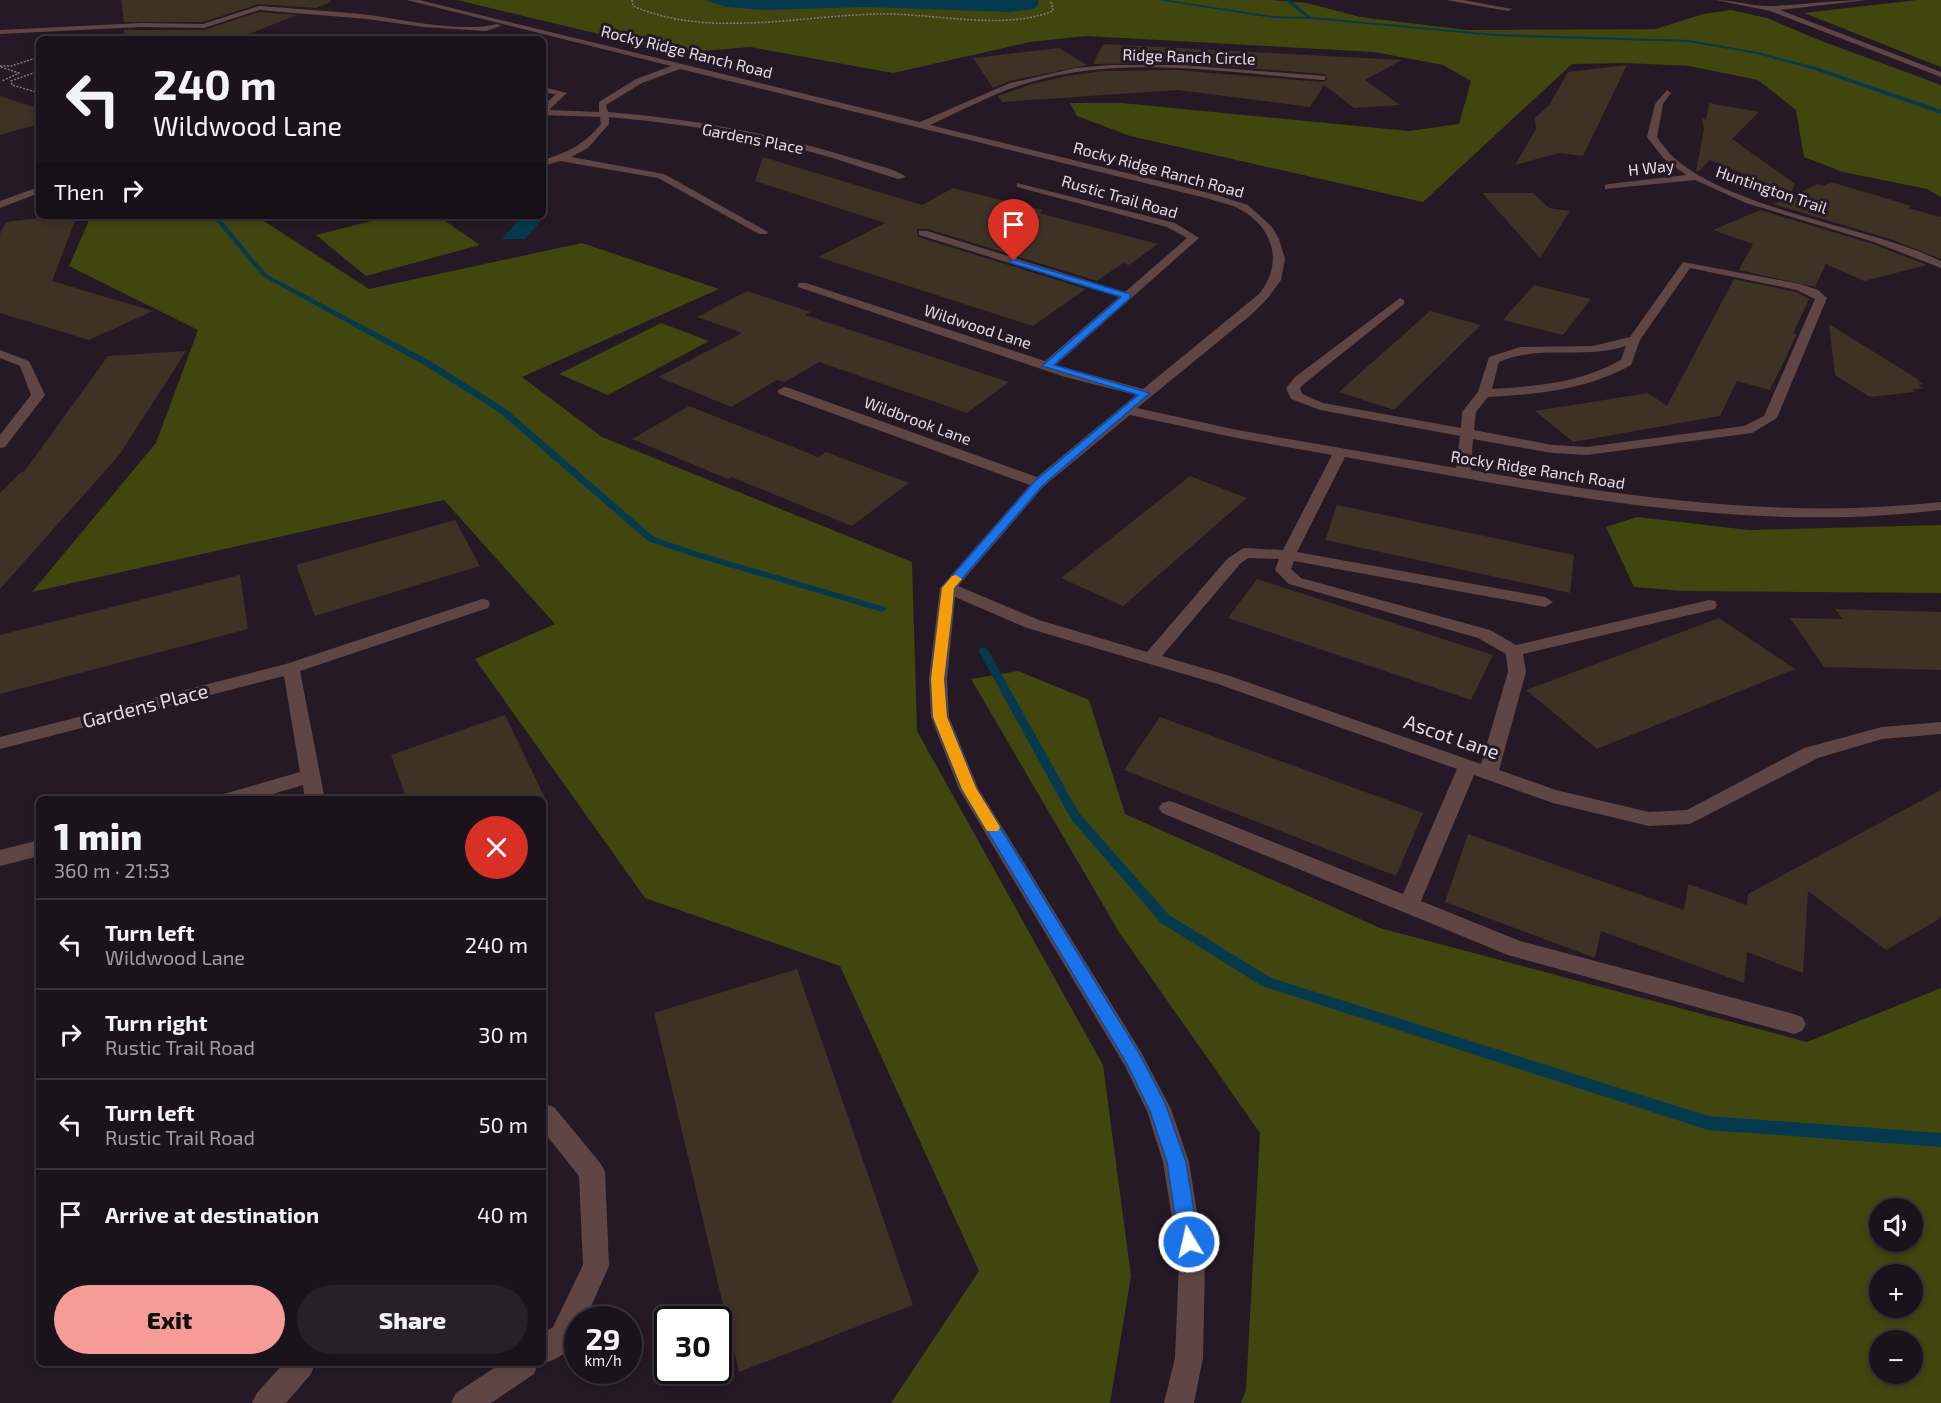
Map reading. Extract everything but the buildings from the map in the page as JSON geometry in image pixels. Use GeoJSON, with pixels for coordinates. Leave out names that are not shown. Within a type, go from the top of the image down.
{"type":"FeatureCollection","features":[{"type":"Feature","properties":{"kind":"street"},"geometry":{"type":"LineString","coordinates":[[0,32],[141,25],[206,29],[274,0]]}},
{"type":"Feature","properties":{"kind":"street","name":"Rocky Ridge Ranch Road"},"geometry":{"type":"LineString","coordinates":[[410,0],[1213,197],[1245,208],[1265,225],[1275,241],[1280,257],[1275,280],[1250,308],[1127,410]]}},
{"type":"Feature","properties":{"kind":"street"},"geometry":{"type":"LineString","coordinates":[[1449,0],[1508,9]]}},
{"type":"Feature","properties":{"kind":"street"},"geometry":{"type":"LineString","coordinates":[[1719,0],[1772,9],[1941,75]]}},
{"type":"Feature","properties":{"kind":"street"},"geometry":{"type":"LineString","coordinates":[[1795,0],[1806,5]]}},
{"type":"Feature","properties":{"kind":"street"},"geometry":{"type":"LineString","coordinates":[[1772,9],[1864,0]]}},
{"type":"Feature","properties":{"kind":"street"},"geometry":{"type":"LineString","coordinates":[[259,8],[486,29],[507,23]]}},
{"type":"Feature","properties":{"kind":"street"},"geometry":{"type":"LineString","coordinates":[[546,162],[576,153],[596,137],[605,124],[602,104],[639,81],[680,66]]}},
{"type":"Feature","properties":{"kind":"street","name":"Ridge Ranch Circle"},"geometry":{"type":"LineString","coordinates":[[922,125],[1020,82],[1080,70],[1148,67],[1322,78]]}},
{"type":"Feature","properties":{"kind":"street","name":"Gardens Place"},"geometry":{"type":"LineString","coordinates":[[546,90],[563,93],[546,108]]}},
{"type":"Feature","properties":{"kind":"street","name":"Huntington Trail"},"geometry":{"type":"LineString","coordinates":[[1667,93],[1659,104],[1652,137],[1659,150],[1696,177],[1773,208],[1871,238],[1941,265]]}},
{"type":"Feature","properties":{"kind":"street","name":"Gardens Place"},"geometry":{"type":"LineString","coordinates":[[546,111],[603,112],[721,130],[803,147],[901,177]]}},
{"type":"Feature","properties":{"kind":"street"},"geometry":{"type":"LineString","coordinates":[[561,158],[661,176],[764,232]]}},
{"type":"Feature","properties":{"kind":"street","name":"H Way"},"geometry":{"type":"LineString","coordinates":[[1609,187],[1696,177]]}},
{"type":"Feature","properties":{"kind":"street","name":"Rustic Trail Road"},"geometry":{"type":"LineString","coordinates":[[1020,184],[1172,225],[1194,238],[1047,366]]}},
{"type":"Feature","properties":{"kind":"street"},"geometry":{"type":"LineString","coordinates":[[0,205],[36,191]]}},
{"type":"Feature","properties":{"kind":"street"},"geometry":{"type":"LineString","coordinates":[[923,233],[1127,296]]}},
{"type":"Feature","properties":{"kind":"street"},"geometry":{"type":"LineString","coordinates":[[1400,302],[1300,380],[1293,388],[1296,396],[1320,406],[1467,434],[1552,449],[1587,451],[1747,430],[1770,418],[1821,298],[1814,292],[1800,287],[1687,264],[1634,340],[1627,362],[1582,384],[1484,393]]}},
{"type":"Feature","properties":{"kind":"street","name":"Wildwood Lane"},"geometry":{"type":"LineString","coordinates":[[802,285],[1047,366],[1145,393]]}},
{"type":"Feature","properties":{"kind":"street"},"geometry":{"type":"LineString","coordinates":[[1463,474],[1469,412],[1484,393],[1493,360],[1502,355],[1533,351],[1607,348],[1634,340]]}},
{"type":"Feature","properties":{"kind":"street"},"geometry":{"type":"LineString","coordinates":[[0,354],[25,364],[38,395],[0,444]]}},
{"type":"Feature","properties":{"kind":"street","name":"Wildbrook Lane"},"geometry":{"type":"LineString","coordinates":[[784,391],[1039,483]]}},
{"type":"Feature","properties":{"kind":"street"},"geometry":{"type":"LineString","coordinates":[[1127,410],[1039,483],[948,588],[938,679],[940,717],[969,789],[1133,1059],[1159,1109],[1176,1162],[1192,1262],[1189,1358],[1179,1403]]}},
{"type":"Feature","properties":{"kind":"street","name":"Rocky Ridge Ranch Road"},"geometry":{"type":"LineString","coordinates":[[1127,410],[1248,436],[1603,497],[1740,510],[1853,512],[1941,506]]}},
{"type":"Feature","properties":{"kind":"street"},"geometry":{"type":"LineString","coordinates":[[1341,452],[1288,555],[1283,570],[1294,581],[1484,634],[1514,651],[1709,605]]}},
{"type":"Feature","properties":{"kind":"street"},"geometry":{"type":"LineString","coordinates":[[1150,658],[1233,561],[1244,553],[1288,555],[1545,602]]}},
{"type":"Feature","properties":{"kind":"street","name":"Ascot Lane"},"geometry":{"type":"LineString","coordinates":[[948,588],[1033,624],[1224,680],[1553,796],[1649,819],[1690,817],[1812,753],[1882,734],[1941,728]]}},
{"type":"Feature","properties":{"kind":"street","name":"Gardens Place"},"geometry":{"type":"LineString","coordinates":[[0,743],[291,668],[482,604]]}},
{"type":"Feature","properties":{"kind":"street"},"geometry":{"type":"LineString","coordinates":[[1488,773],[1517,672],[1514,651]]}},
{"type":"Feature","properties":{"kind":"street"},"geometry":{"type":"LineString","coordinates":[[291,668],[314,796]]}},
{"type":"Feature","properties":{"kind":"street"},"geometry":{"type":"LineString","coordinates":[[1409,905],[1468,766]]}},
{"type":"Feature","properties":{"kind":"street"},"geometry":{"type":"LineString","coordinates":[[241,796],[310,776]]}},
{"type":"Feature","properties":{"kind":"street"},"geometry":{"type":"LineString","coordinates":[[1169,807],[1516,949],[1794,1023]]}},
{"type":"Feature","properties":{"kind":"street"},"geometry":{"type":"LineString","coordinates":[[0,858],[36,849]]}},
{"type":"Feature","properties":{"kind":"street"},"geometry":{"type":"LineString","coordinates":[[546,1116],[592,1172],[596,1266],[563,1337],[546,1348]]}},
{"type":"Feature","properties":{"kind":"street"},"geometry":{"type":"LineString","coordinates":[[267,1403],[299,1366]]}},
{"type":"Feature","properties":{"kind":"street"},"geometry":{"type":"LineString","coordinates":[[466,1403],[521,1366]]}},
{"type":"Feature","properties":{"kind":"path"},"geometry":{"type":"LineString","coordinates":[[632,0],[633,6],[651,14],[676,20],[748,23],[882,14],[950,19],[1038,17],[1053,11],[1051,0]]}},
{"type":"Feature","properties":{"kind":"path"},"geometry":{"type":"LineString","coordinates":[[0,67],[36,58]]}},
{"type":"Feature","properties":{"kind":"path"},"geometry":{"type":"LineString","coordinates":[[9,70],[17,68],[11,66]]}},
{"type":"Feature","properties":{"kind":"path"},"geometry":{"type":"LineString","coordinates":[[0,67],[19,73],[1,81]]}},
{"type":"Feature","properties":{"kind":"path"},"geometry":{"type":"LineString","coordinates":[[1,81],[11,81],[36,72]]}},
{"type":"Feature","properties":{"kind":"path"},"geometry":{"type":"LineString","coordinates":[[11,81],[12,85],[36,92]]}},
{"type":"Feature","properties":{"kind":"green space"},"geometry":{"type":"Polygon","coordinates":[[[457,0],[1272,0],[1307,3],[1360,17],[1467,30],[1656,29],[1703,14],[1731,10],[1767,18],[1819,40],[1941,85],[1941,197],[1927,189],[1843,172],[1804,157],[1796,110],[1758,80],[1689,66],[1626,63],[1572,64],[1423,202],[1130,136],[1077,116],[1070,103],[1122,103],[1409,131],[1459,124],[1471,81],[1443,65],[1374,52],[1086,36],[1030,42],[893,73],[750,47],[678,53],[457,0]]]}},
{"type":"Feature","properties":{"kind":"green space"},"geometry":{"type":"Polygon","coordinates":[[[1917,0],[1941,0],[1941,67],[1804,13],[1917,0]]]}},
{"type":"Feature","properties":{"kind":"green space"},"geometry":{"type":"Polygon","coordinates":[[[90,219],[261,219],[369,289],[582,243],[719,289],[522,377],[602,437],[912,562],[917,731],[1103,1065],[1131,1276],[1110,1403],[891,1403],[979,1271],[840,966],[645,898],[475,659],[555,624],[444,500],[32,592],[156,443],[198,330],[69,266],[90,219]]]}},
{"type":"Feature","properties":{"kind":"green space"},"geometry":{"type":"Polygon","coordinates":[[[379,219],[442,219],[480,245],[366,276],[316,235],[379,219]]]}},
{"type":"Feature","properties":{"kind":"green space"},"geometry":{"type":"Polygon","coordinates":[[[661,323],[709,341],[608,395],[559,374],[661,323]]]}},
{"type":"Feature","properties":{"kind":"green space"},"geometry":{"type":"Polygon","coordinates":[[[1637,517],[1749,530],[1941,525],[1941,593],[1683,591],[1634,587],[1606,527],[1637,517]]]}},
{"type":"Feature","properties":{"kind":"green space"},"geometry":{"type":"Polygon","coordinates":[[[1018,671],[1089,700],[1125,814],[1380,928],[1807,1042],[1941,988],[1941,1403],[1241,1403],[1246,1390],[1260,1133],[1119,932],[971,679],[1018,671]]]}},
{"type":"Feature","properties":{"kind":"water"},"geometry":{"type":"Polygon","coordinates":[[[705,0],[1039,0],[1034,9],[1009,12],[864,7],[765,10],[726,7],[705,0]]]}},
{"type":"Feature","properties":{"kind":"water"},"geometry":{"type":"Polygon","coordinates":[[[518,220],[541,221],[525,239],[502,239],[518,220]]]}},
{"type":"Feature","properties":{"kind":"waterway"},"geometry":{"type":"LineString","coordinates":[[1160,0],[1272,17],[1310,18]]}},
{"type":"Feature","properties":{"kind":"waterway"},"geometry":{"type":"LineString","coordinates":[[1287,0],[1310,18]]}},
{"type":"Feature","properties":{"kind":"waterway"},"geometry":{"type":"LineString","coordinates":[[1310,18],[1495,35],[1689,41],[1757,53],[1817,69],[1941,112]]}},
{"type":"Feature","properties":{"kind":"waterway"},"geometry":{"type":"LineString","coordinates":[[214,219],[220,222],[264,275],[429,364],[503,411],[651,539],[882,609]]}},
{"type":"Feature","properties":{"kind":"waterway"},"geometry":{"type":"LineString","coordinates":[[983,650],[1075,816],[1165,919],[1267,982],[1708,1123],[1941,1140]]}},
{"type":"Feature","properties":{"kind":"slow traffic"},"geometry":{"type":"LineString","coordinates":[[956,579],[948,588],[945,611],[938,679],[940,717],[969,789],[992,827]]}},
{"type":"Feature","properties":{"kind":"route"},"geometry":{"type":"LineString","coordinates":[[1014,261],[1127,296],[1047,366],[1145,393],[1052,470],[948,588],[938,679],[940,717],[969,789],[1133,1059],[1159,1109],[1176,1162],[1189,1242]]}}]}
